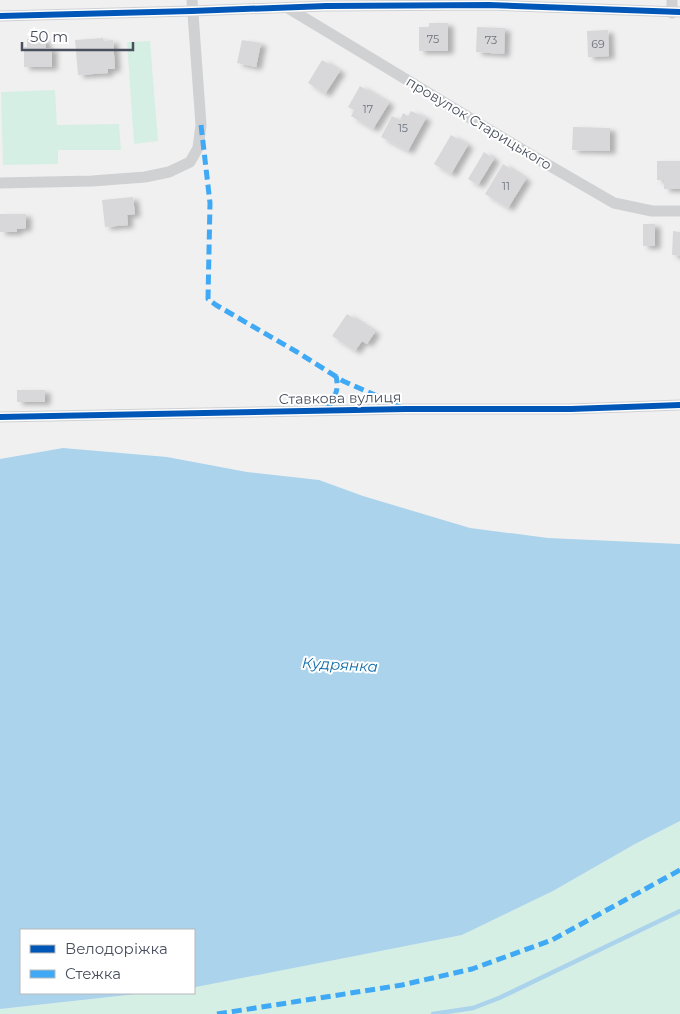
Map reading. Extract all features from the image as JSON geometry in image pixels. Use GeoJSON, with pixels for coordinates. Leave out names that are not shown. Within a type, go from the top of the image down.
{"type":"FeatureCollection","features":[{"type":"Feature","properties":{"kind":"street"},"geometry":{"type":"LineString","coordinates":[[0,16],[192,6],[288,8],[489,5],[676,13],[672,0]]}},
{"type":"Feature","properties":{"kind":"street"},"geometry":{"type":"LineString","coordinates":[[0,183],[92,181],[146,177],[169,172],[190,162],[198,148],[201,125],[192,6]]}},
{"type":"Feature","properties":{"kind":"street"},"geometry":{"type":"LineString","coordinates":[[323,29],[320,19],[326,6]]}},
{"type":"Feature","properties":{"kind":"street","name":"провулок Старицького"},"geometry":{"type":"LineString","coordinates":[[288,8],[614,203],[652,211],[680,211]]}},
{"type":"Feature","properties":{"kind":"street","name":"Ставкова вулиця"},"geometry":{"type":"LineString","coordinates":[[0,418],[406,409],[571,409],[680,405]]}},
{"type":"Feature","properties":{"kind":"green space"},"geometry":{"type":"Polygon","coordinates":[[[150,41],[158,141],[134,144],[127,42],[150,41]]]}},
{"type":"Feature","properties":{"kind":"green space"},"geometry":{"type":"Polygon","coordinates":[[[55,90],[57,125],[119,124],[121,150],[58,150],[58,164],[3,165],[1,92],[55,90]]]}},
{"type":"Feature","properties":{"kind":"green space"},"geometry":{"type":"Polygon","coordinates":[[[680,821],[680,1014],[0,1014],[0,1009],[137,994],[195,994],[195,987],[462,935],[553,891],[635,844],[680,821]]]}},
{"type":"Feature","properties":{"kind":"water","name":"Кудрянка"},"geometry":{"type":"Polygon","coordinates":[[[63,448],[167,457],[247,472],[319,480],[363,496],[470,528],[548,538],[680,544],[680,821],[635,844],[553,891],[462,935],[196,987],[195,929],[20,929],[20,994],[137,994],[0,1009],[0,459],[63,448]]]}},
{"type":"Feature","properties":{"kind":"building"},"geometry":{"type":"Polygon","coordinates":[[[429,23],[448,23],[448,51],[419,51],[419,27],[429,27],[429,23]]]}},
{"type":"Feature","properties":{"kind":"building"},"geometry":{"type":"Polygon","coordinates":[[[477,27],[505,28],[504,54],[476,52],[477,27]]]}},
{"type":"Feature","properties":{"kind":"building"},"geometry":{"type":"Polygon","coordinates":[[[608,30],[609,56],[588,57],[587,31],[608,30]]]}},
{"type":"Feature","properties":{"kind":"building"},"geometry":{"type":"Polygon","coordinates":[[[103,38],[104,41],[113,40],[115,69],[108,69],[108,73],[78,75],[75,40],[103,38]]]}},
{"type":"Feature","properties":{"kind":"building"},"geometry":{"type":"Polygon","coordinates":[[[27,39],[45,39],[46,48],[52,48],[52,67],[24,67],[24,47],[27,47],[27,39]]]}},
{"type":"Feature","properties":{"kind":"building"},"geometry":{"type":"Polygon","coordinates":[[[242,40],[261,43],[256,67],[237,63],[242,40]]]}},
{"type":"Feature","properties":{"kind":"building"},"geometry":{"type":"Polygon","coordinates":[[[322,60],[340,71],[325,94],[308,83],[322,60]]]}},
{"type":"Feature","properties":{"kind":"building"},"geometry":{"type":"Polygon","coordinates":[[[360,86],[389,103],[373,129],[351,116],[354,110],[348,107],[360,86]]]}},
{"type":"Feature","properties":{"kind":"building"},"geometry":{"type":"Polygon","coordinates":[[[411,111],[426,118],[408,151],[381,137],[392,116],[400,120],[403,113],[408,116],[411,111]]]}},
{"type":"Feature","properties":{"kind":"building"},"geometry":{"type":"Polygon","coordinates":[[[573,127],[610,128],[610,151],[572,150],[573,127]]]}},
{"type":"Feature","properties":{"kind":"building"},"geometry":{"type":"Polygon","coordinates":[[[451,135],[468,145],[451,174],[434,164],[451,135]]]}},
{"type":"Feature","properties":{"kind":"building"},"geometry":{"type":"Polygon","coordinates":[[[484,152],[494,159],[478,185],[468,179],[484,152]]]}},
{"type":"Feature","properties":{"kind":"building"},"geometry":{"type":"Polygon","coordinates":[[[657,161],[680,161],[680,189],[664,189],[664,180],[657,180],[657,161]]]}},
{"type":"Feature","properties":{"kind":"building"},"geometry":{"type":"Polygon","coordinates":[[[503,164],[526,179],[508,208],[485,194],[503,164]]]}},
{"type":"Feature","properties":{"kind":"building"},"geometry":{"type":"Polygon","coordinates":[[[133,197],[135,214],[127,215],[128,225],[105,227],[102,200],[133,197]]]}},
{"type":"Feature","properties":{"kind":"building"},"geometry":{"type":"Polygon","coordinates":[[[0,214],[26,214],[26,228],[17,229],[17,232],[0,232],[0,214]]]}},
{"type":"Feature","properties":{"kind":"building"},"geometry":{"type":"Polygon","coordinates":[[[643,224],[655,224],[655,246],[643,246],[643,224]]]}},
{"type":"Feature","properties":{"kind":"building"},"geometry":{"type":"Polygon","coordinates":[[[673,231],[680,232],[680,256],[672,255],[673,231]]]}},
{"type":"Feature","properties":{"kind":"building"},"geometry":{"type":"Polygon","coordinates":[[[347,314],[375,332],[367,344],[362,341],[355,351],[332,336],[347,314]]]}},
{"type":"Feature","properties":{"kind":"building"},"geometry":{"type":"Polygon","coordinates":[[[17,390],[45,390],[45,402],[17,402],[17,390]]]}},
{"type":"Feature","properties":{"kind":"waterway"},"geometry":{"type":"LineString","coordinates":[[433,1014],[473,1008],[499,998],[680,911]]}},
{"type":"Feature","properties":{"kind":"marked path"},"geometry":{"type":"LineString","coordinates":[[201,125],[210,203],[208,299],[343,381],[400,406]]}},
{"type":"Feature","properties":{"kind":"marked path"},"geometry":{"type":"LineString","coordinates":[[327,411],[335,395],[337,387],[336,376]]}},
{"type":"Feature","properties":{"kind":"marked path"},"geometry":{"type":"LineString","coordinates":[[217,1014],[402,985],[472,969],[552,940],[680,870]]}},
{"type":"Feature","properties":{"kind":"cycle path"},"geometry":{"type":"LineString","coordinates":[[0,16],[326,6],[489,5],[680,12]]}},
{"type":"Feature","properties":{"kind":"cycle path"},"geometry":{"type":"LineString","coordinates":[[0,417],[406,409],[571,409],[680,405]]}}]}
